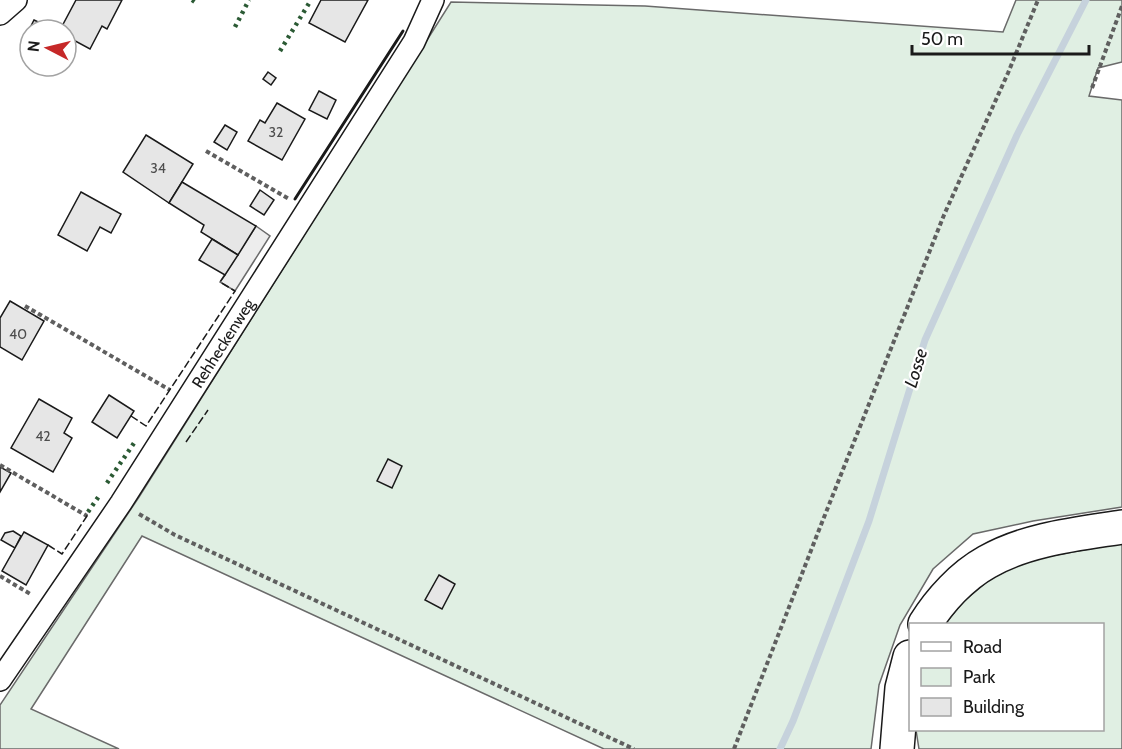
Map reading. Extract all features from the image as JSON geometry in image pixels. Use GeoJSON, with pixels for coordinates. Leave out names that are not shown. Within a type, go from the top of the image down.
{"type":"FeatureCollection","features":[{"type":"Feature","properties":{"kind":"highway"},"geometry":{"type":"LineString","coordinates":[[927,623],[942,601],[961,581],[974,570],[998,556],[1050,539],[1122,527]]}},
{"type":"Feature","properties":{"kind":"highway"},"geometry":{"type":"LineString","coordinates":[[900,740],[903,682],[909,661]]}},
{"type":"Feature","properties":{"kind":"street"},"geometry":{"type":"LineString","coordinates":[[0,14],[16,0]]}},
{"type":"Feature","properties":{"kind":"street","name":"Rehheckenweg"},"geometry":{"type":"LineString","coordinates":[[0,680],[121,503],[414,42],[433,0]]}},
{"type":"Feature","properties":{"kind":"path"},"geometry":{"type":"LineString","coordinates":[[734,749],[944,215],[1038,0]]}},
{"type":"Feature","properties":{"kind":"path"},"geometry":{"type":"LineString","coordinates":[[1092,88],[1122,6]]}},
{"type":"Feature","properties":{"kind":"path"},"geometry":{"type":"LineString","coordinates":[[206,151],[293,202]]}},
{"type":"Feature","properties":{"kind":"path"},"geometry":{"type":"LineString","coordinates":[[25,306],[169,389]]}},
{"type":"Feature","properties":{"kind":"path"},"geometry":{"type":"LineString","coordinates":[[0,465],[87,516]]}},
{"type":"Feature","properties":{"kind":"path"},"geometry":{"type":"LineString","coordinates":[[121,503],[175,535],[634,749]]}},
{"type":"Feature","properties":{"kind":"path"},"geometry":{"type":"LineString","coordinates":[[0,576],[22,589]]}},
{"type":"Feature","properties":{"kind":"green space"},"geometry":{"type":"Polygon","coordinates":[[[1016,0],[1122,0],[1122,62],[1098,68],[1089,96],[1122,100],[1122,507],[1033,521],[973,534],[933,569],[900,625],[879,685],[871,749],[604,749],[142,536],[31,709],[119,749],[0,749],[0,705],[139,497],[451,2],[645,6],[1003,32],[1016,0]]]}},
{"type":"Feature","properties":{"kind":"green space"},"geometry":{"type":"Polygon","coordinates":[[[1122,543],[1122,749],[919,749],[916,731],[1104,731],[1104,623],[946,623],[963,602],[989,580],[1023,561],[1122,543]]]}},
{"type":"Feature","properties":{"kind":"shaded area"},"geometry":{"type":"Polygon","coordinates":[[[256,226],[270,236],[235,291],[220,282],[256,226]]]}},
{"type":"Feature","properties":{"kind":"building"},"geometry":{"type":"Polygon","coordinates":[[[76,0],[122,0],[107,29],[102,26],[90,49],[78,42],[78,18],[66,18],[76,0]]]}},
{"type":"Feature","properties":{"kind":"building"},"geometry":{"type":"Polygon","coordinates":[[[321,0],[368,0],[345,42],[309,23],[321,0]]]}},
{"type":"Feature","properties":{"kind":"building"},"geometry":{"type":"Polygon","coordinates":[[[268,72],[276,78],[271,85],[263,79],[268,72]]]}},
{"type":"Feature","properties":{"kind":"building"},"geometry":{"type":"Polygon","coordinates":[[[319,91],[336,100],[327,119],[309,110],[319,91]]]}},
{"type":"Feature","properties":{"kind":"building"},"geometry":{"type":"Polygon","coordinates":[[[277,103],[305,119],[282,160],[248,141],[260,120],[265,123],[277,103]]]}},
{"type":"Feature","properties":{"kind":"building"},"geometry":{"type":"Polygon","coordinates":[[[225,125],[237,132],[227,150],[214,142],[225,125]]]}},
{"type":"Feature","properties":{"kind":"building"},"geometry":{"type":"Polygon","coordinates":[[[146,135],[193,164],[169,203],[123,172],[146,135]]]}},
{"type":"Feature","properties":{"kind":"building"},"geometry":{"type":"Polygon","coordinates":[[[182,182],[256,226],[238,255],[201,232],[204,225],[169,203],[182,182]]]}},
{"type":"Feature","properties":{"kind":"building"},"geometry":{"type":"Polygon","coordinates":[[[260,190],[274,200],[264,215],[250,206],[260,190]]]}},
{"type":"Feature","properties":{"kind":"building"},"geometry":{"type":"Polygon","coordinates":[[[81,192],[121,214],[111,233],[100,227],[87,251],[58,235],[81,192]]]}},
{"type":"Feature","properties":{"kind":"building"},"geometry":{"type":"Polygon","coordinates":[[[212,239],[238,255],[225,275],[199,260],[212,239]]]}},
{"type":"Feature","properties":{"kind":"building"},"geometry":{"type":"Polygon","coordinates":[[[10,301],[44,321],[22,360],[0,347],[0,318],[10,301]]]}},
{"type":"Feature","properties":{"kind":"building"},"geometry":{"type":"Polygon","coordinates":[[[109,395],[134,411],[117,438],[92,422],[109,395]]]}},
{"type":"Feature","properties":{"kind":"building"},"geometry":{"type":"Polygon","coordinates":[[[39,399],[72,418],[64,433],[72,438],[53,472],[11,448],[39,399]]]}},
{"type":"Feature","properties":{"kind":"building"},"geometry":{"type":"Polygon","coordinates":[[[388,459],[402,466],[392,488],[377,481],[388,459]]]}},
{"type":"Feature","properties":{"kind":"building"},"geometry":{"type":"Polygon","coordinates":[[[0,467],[11,473],[0,492],[0,467]]]}},
{"type":"Feature","properties":{"kind":"building"},"geometry":{"type":"Polygon","coordinates":[[[13,531],[21,536],[15,548],[1,540],[5,533],[13,531]]]}},
{"type":"Feature","properties":{"kind":"building"},"geometry":{"type":"Polygon","coordinates":[[[24,532],[48,545],[26,585],[2,571],[24,532]]]}},
{"type":"Feature","properties":{"kind":"building"},"geometry":{"type":"Polygon","coordinates":[[[439,575],[455,584],[442,609],[425,600],[439,575]]]}},
{"type":"Feature","properties":{"kind":"waterway","name":"Losse"},"geometry":{"type":"LineString","coordinates":[[780,749],[793,721],[869,521],[925,340],[1017,135],[1086,0]]}},
{"type":"Feature","properties":{"kind":"hedge"},"geometry":{"type":"LineString","coordinates":[[235,27],[249,0]]}},
{"type":"Feature","properties":{"kind":"hedge"},"geometry":{"type":"LineString","coordinates":[[280,51],[311,0]]}},
{"type":"Feature","properties":{"kind":"hedge"},"geometry":{"type":"LineString","coordinates":[[107,483],[134,443]]}},
{"type":"Feature","properties":{"kind":"hedge"},"geometry":{"type":"LineString","coordinates":[[88,512],[99,496]]}},
{"type":"Feature","properties":{"kind":"fence"},"geometry":{"type":"LineString","coordinates":[[131,416],[146,426],[235,291],[220,282],[225,275]]}},
{"type":"Feature","properties":{"kind":"fence"},"geometry":{"type":"LineString","coordinates":[[186,442],[208,410]]}},
{"type":"Feature","properties":{"kind":"fence"},"geometry":{"type":"LineString","coordinates":[[48,545],[62,554],[88,512]]}},
{"type":"Feature","properties":{"kind":"wall"},"geometry":{"type":"LineString","coordinates":[[295,199],[403,31]]}}]}
